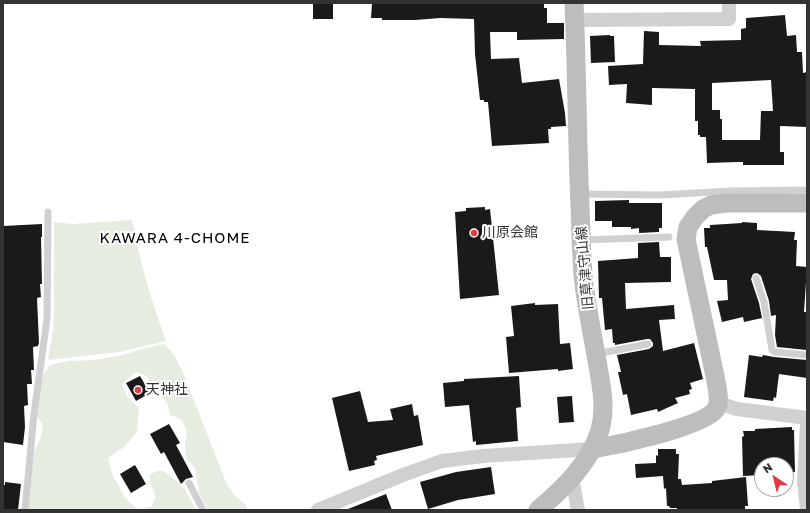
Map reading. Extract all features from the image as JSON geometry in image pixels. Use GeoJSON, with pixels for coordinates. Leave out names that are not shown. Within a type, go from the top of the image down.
{"type":"FeatureCollection","features":[{"type":"Feature","properties":{"kind":"street"},"geometry":{"type":"LineString","coordinates":[[574,12],[729,19],[729,3]]}},
{"type":"Feature","properties":{"kind":"street","name":"旧草津守山線"},"geometry":{"type":"LineString","coordinates":[[538,510],[572,478],[593,449],[600,429],[603,412],[603,392],[584,283],[581,240],[577,54],[574,12]]}},
{"type":"Feature","properties":{"kind":"street"},"geometry":{"type":"LineString","coordinates":[[318,510],[403,475],[442,461],[498,455],[593,449],[621,444],[690,424],[709,415],[715,410],[718,403],[716,381],[686,239],[688,227],[703,209],[711,205],[727,203],[807,203]]}},
{"type":"Feature","properties":{"kind":"street"},"geometry":{"type":"LineString","coordinates":[[718,403],[737,410],[807,418]]}},
{"type":"Feature","properties":{"kind":"street"},"geometry":{"type":"LineString","coordinates":[[807,422],[804,481],[807,509]]}},
{"type":"Feature","properties":{"kind":"street"},"geometry":{"type":"LineString","coordinates":[[572,478],[578,510]]}},
{"type":"Feature","properties":{"kind":"lane"},"geometry":{"type":"LineString","coordinates":[[580,194],[660,195],[732,191],[807,190]]}},
{"type":"Feature","properties":{"kind":"lane"},"geometry":{"type":"LineString","coordinates":[[25,510],[34,414],[47,319],[48,212]]}},
{"type":"Feature","properties":{"kind":"lane"},"geometry":{"type":"LineString","coordinates":[[581,240],[669,237]]}},
{"type":"Feature","properties":{"kind":"lane"},"geometry":{"type":"LineString","coordinates":[[756,278],[764,302],[772,350],[774,352],[807,355]]}},
{"type":"Feature","properties":{"kind":"lane"},"geometry":{"type":"LineString","coordinates":[[596,354],[648,344]]}},
{"type":"Feature","properties":{"kind":"lane"},"geometry":{"type":"LineString","coordinates":[[189,483],[203,510]]}},
{"type":"Feature","properties":{"kind":"shaded area"},"geometry":{"type":"Polygon","coordinates":[[[132,220],[146,281],[166,341],[119,352],[48,360],[53,330],[54,222],[72,224],[132,220]]]}},
{"type":"Feature","properties":{"kind":"shaded area"},"geometry":{"type":"Polygon","coordinates":[[[164,344],[172,352],[182,370],[226,482],[234,495],[246,505],[247,510],[208,510],[199,493],[195,468],[186,458],[185,444],[187,432],[181,419],[170,415],[167,402],[157,394],[147,376],[136,372],[122,384],[127,397],[139,408],[137,432],[124,447],[108,458],[113,477],[124,497],[137,509],[151,507],[156,497],[150,482],[150,474],[161,470],[172,477],[185,489],[196,510],[23,510],[31,458],[40,440],[43,425],[34,411],[42,376],[50,365],[69,361],[93,360],[123,355],[164,344]]]}},
{"type":"Feature","properties":{"kind":"building"},"geometry":{"type":"Polygon","coordinates":[[[313,3],[333,3],[333,19],[313,19],[313,3]]]}},
{"type":"Feature","properties":{"kind":"building"},"geometry":{"type":"Polygon","coordinates":[[[372,3],[544,3],[544,8],[547,8],[547,23],[564,23],[564,39],[517,40],[517,32],[490,32],[491,59],[519,58],[522,83],[559,79],[566,126],[551,127],[551,129],[548,129],[549,143],[492,146],[488,102],[480,100],[475,54],[474,19],[440,18],[382,20],[382,18],[371,18],[372,3]]]}},
{"type":"Feature","properties":{"kind":"building"},"geometry":{"type":"Polygon","coordinates":[[[785,15],[787,36],[796,35],[797,52],[802,52],[803,73],[807,72],[807,127],[780,126],[780,152],[784,152],[784,165],[743,165],[743,162],[707,163],[706,137],[700,137],[700,135],[698,135],[698,121],[695,121],[695,89],[652,88],[652,105],[626,103],[627,84],[609,85],[608,66],[643,64],[644,31],[659,32],[659,45],[701,46],[700,41],[741,40],[741,29],[746,28],[746,18],[785,15]],[[771,80],[712,83],[712,110],[720,110],[720,119],[722,119],[722,140],[760,140],[761,111],[773,111],[771,80]]]}},
{"type":"Feature","properties":{"kind":"building"},"geometry":{"type":"Polygon","coordinates":[[[590,36],[614,36],[615,62],[591,63],[590,36]]]}},
{"type":"Feature","properties":{"kind":"building"},"geometry":{"type":"Polygon","coordinates":[[[629,200],[629,203],[662,203],[662,228],[659,228],[659,232],[639,233],[639,228],[631,229],[631,227],[612,227],[612,221],[595,221],[595,201],[629,200]]]}},
{"type":"Feature","properties":{"kind":"building"},"geometry":{"type":"Polygon","coordinates":[[[485,207],[485,210],[490,209],[499,295],[460,299],[455,212],[466,211],[466,208],[485,207]]]}},
{"type":"Feature","properties":{"kind":"building"},"geometry":{"type":"Polygon","coordinates":[[[742,222],[757,223],[757,230],[795,232],[794,240],[797,240],[796,266],[807,267],[804,312],[807,312],[807,350],[777,347],[775,335],[776,315],[771,316],[769,301],[761,276],[757,273],[753,274],[751,279],[762,318],[744,322],[743,317],[722,322],[717,301],[728,300],[727,280],[714,280],[707,247],[705,247],[704,228],[710,228],[710,225],[742,222]]]}},
{"type":"Feature","properties":{"kind":"building"},"geometry":{"type":"Polygon","coordinates":[[[42,224],[42,284],[40,284],[41,297],[37,298],[39,343],[38,346],[33,347],[34,370],[31,370],[32,384],[27,384],[28,405],[24,406],[25,427],[23,445],[3,442],[3,226],[42,224]]]}},
{"type":"Feature","properties":{"kind":"building"},"geometry":{"type":"Polygon","coordinates":[[[659,242],[660,257],[671,257],[671,282],[625,283],[626,309],[674,305],[675,319],[659,320],[663,351],[694,343],[703,379],[690,383],[692,389],[689,390],[690,394],[675,398],[678,403],[658,412],[657,409],[631,415],[627,394],[623,395],[618,372],[621,372],[617,355],[649,349],[653,346],[653,343],[650,339],[647,339],[615,345],[615,343],[613,343],[612,329],[605,330],[602,298],[599,298],[598,261],[638,258],[638,243],[659,242]]]}},
{"type":"Feature","properties":{"kind":"building"},"geometry":{"type":"Polygon","coordinates":[[[535,303],[535,305],[558,304],[560,344],[570,343],[573,369],[509,373],[506,337],[514,336],[511,306],[535,303]]]}},
{"type":"Feature","properties":{"kind":"building"},"geometry":{"type":"Polygon","coordinates":[[[749,355],[762,357],[763,355],[807,360],[807,378],[779,374],[776,398],[774,397],[773,401],[744,397],[749,355]]]}},
{"type":"Feature","properties":{"kind":"building"},"geometry":{"type":"Polygon","coordinates":[[[140,376],[150,393],[136,401],[126,383],[140,376]]]}},
{"type":"Feature","properties":{"kind":"building"},"geometry":{"type":"Polygon","coordinates":[[[519,376],[521,407],[516,408],[518,441],[476,445],[476,441],[473,442],[469,405],[445,407],[443,383],[464,381],[464,379],[519,376]]]}},
{"type":"Feature","properties":{"kind":"building"},"geometry":{"type":"Polygon","coordinates":[[[360,391],[368,422],[393,420],[390,409],[412,404],[414,416],[418,415],[423,445],[376,456],[377,460],[374,461],[375,465],[349,471],[332,398],[360,391]]]}},
{"type":"Feature","properties":{"kind":"building"},"geometry":{"type":"Polygon","coordinates":[[[572,396],[574,422],[559,423],[557,397],[572,396]]]}},
{"type":"Feature","properties":{"kind":"building"},"geometry":{"type":"Polygon","coordinates":[[[169,424],[180,443],[176,445],[193,477],[186,479],[181,484],[164,452],[161,454],[150,434],[169,424]]]}},
{"type":"Feature","properties":{"kind":"building"},"geometry":{"type":"Polygon","coordinates":[[[792,427],[792,430],[794,430],[795,472],[794,457],[754,457],[754,475],[743,476],[743,431],[755,431],[755,429],[792,427]]]}},
{"type":"Feature","properties":{"kind":"building"},"geometry":{"type":"Polygon","coordinates":[[[658,449],[676,449],[676,454],[679,454],[678,479],[681,479],[682,485],[712,483],[712,481],[746,477],[748,506],[745,506],[745,510],[677,510],[677,508],[670,508],[667,506],[666,488],[664,489],[663,476],[636,478],[635,464],[656,463],[658,449]]]}},
{"type":"Feature","properties":{"kind":"building"},"geometry":{"type":"Polygon","coordinates":[[[135,465],[146,484],[131,493],[120,474],[135,465]]]}},
{"type":"Feature","properties":{"kind":"building"},"geometry":{"type":"Polygon","coordinates":[[[491,467],[495,494],[458,500],[428,509],[420,482],[456,472],[491,467]]]}},
{"type":"Feature","properties":{"kind":"building"},"geometry":{"type":"Polygon","coordinates":[[[5,482],[21,484],[18,510],[3,510],[3,485],[5,485],[5,482]]]}},
{"type":"Feature","properties":{"kind":"building"},"geometry":{"type":"Polygon","coordinates":[[[386,494],[392,510],[348,510],[348,509],[386,494]]]}},
{"type":"Feature","properties":{"kind":"place","name":"川原会館"},"geometry":{"type":"Point","coordinates":[474,233]}},
{"type":"Feature","properties":{"kind":"place","name":"天神社"},"geometry":{"type":"Point","coordinates":[138,390]}},
{"type":"Feature","properties":{"kind":"district","name":"KAWARA 4-CHOME"},"geometry":{"type":"Point","coordinates":[175,238]}}]}
